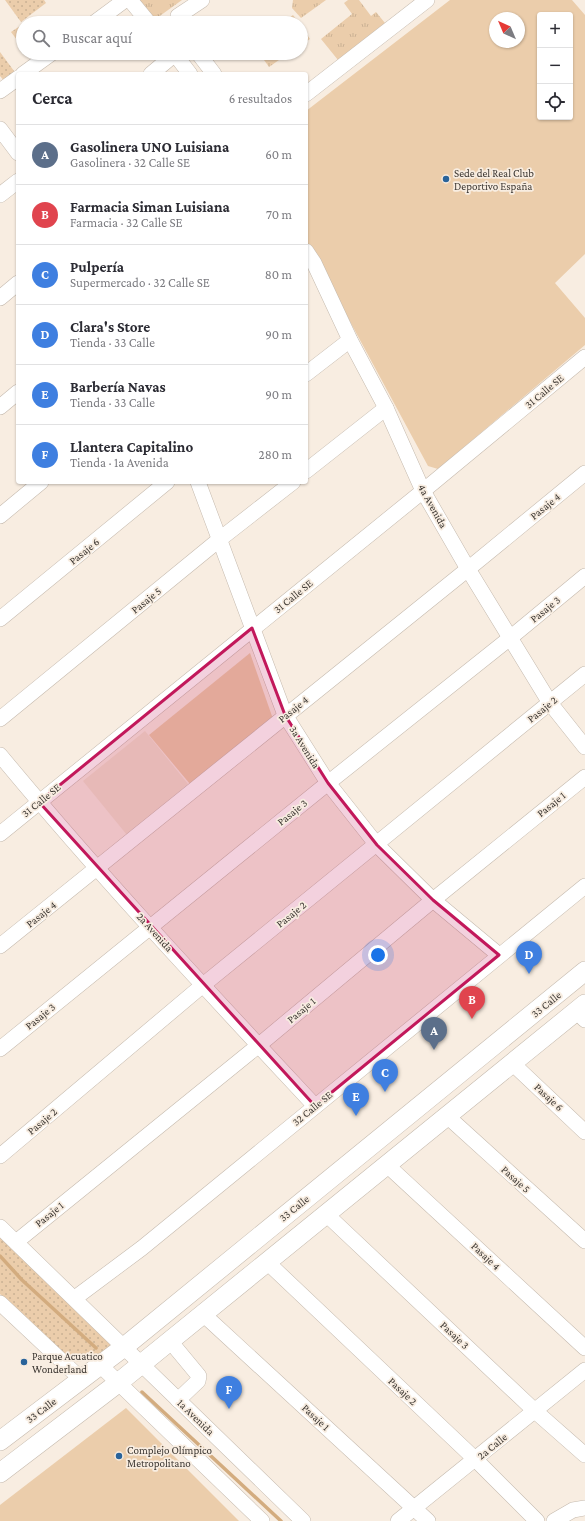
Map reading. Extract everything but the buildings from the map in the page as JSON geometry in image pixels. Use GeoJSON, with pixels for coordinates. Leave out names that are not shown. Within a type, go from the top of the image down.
{"type":"FeatureCollection","features":[{"type":"Feature","properties":{"kind":"main road","name":"33 Calle"},"geometry":{"type":"LineString","coordinates":[[0,1441],[124,1347],[585,971]]}},
{"type":"Feature","properties":{"kind":"main road"},"geometry":{"type":"LineString","coordinates":[[0,1473],[118,1383],[512,1063],[582,1012]]}},
{"type":"Feature","properties":{"kind":"street"},"geometry":{"type":"LineString","coordinates":[[103,16],[125,0]]}},
{"type":"Feature","properties":{"kind":"street"},"geometry":{"type":"LineString","coordinates":[[130,0],[143,16]]}},
{"type":"Feature","properties":{"kind":"street"},"geometry":{"type":"LineString","coordinates":[[178,16],[202,0]]}},
{"type":"Feature","properties":{"kind":"street"},"geometry":{"type":"LineString","coordinates":[[308,92],[427,0]]}},
{"type":"Feature","properties":{"kind":"street"},"geometry":{"type":"LineString","coordinates":[[26,72],[42,60]]}},
{"type":"Feature","properties":{"kind":"street"},"geometry":{"type":"LineString","coordinates":[[152,72],[167,60]]}},
{"type":"Feature","properties":{"kind":"street"},"geometry":{"type":"LineString","coordinates":[[179,60],[188,72]]}},
{"type":"Feature","properties":{"kind":"street"},"geometry":{"type":"LineString","coordinates":[[203,60],[212,72]]}},
{"type":"Feature","properties":{"kind":"street"},"geometry":{"type":"LineString","coordinates":[[0,91],[16,79]]}},
{"type":"Feature","properties":{"kind":"street"},"geometry":{"type":"LineString","coordinates":[[0,129],[16,150]]}},
{"type":"Feature","properties":{"kind":"street"},"geometry":{"type":"LineString","coordinates":[[0,195],[16,183]]}},
{"type":"Feature","properties":{"kind":"street","name":"4a Avenida"},"geometry":{"type":"LineString","coordinates":[[309,261],[386,408],[423,491],[468,569],[550,703],[585,747]]}},
{"type":"Feature","properties":{"kind":"street"},"geometry":{"type":"LineString","coordinates":[[0,298],[16,285]]}},
{"type":"Feature","properties":{"kind":"street"},"geometry":{"type":"LineString","coordinates":[[308,372],[350,340]]}},
{"type":"Feature","properties":{"kind":"street","name":"31 Calle SE"},"geometry":{"type":"LineString","coordinates":[[0,834],[252,628],[423,491],[585,357]]}},
{"type":"Feature","properties":{"kind":"street"},"geometry":{"type":"LineString","coordinates":[[0,407],[16,394]]}},
{"type":"Feature","properties":{"kind":"street"},"geometry":{"type":"LineString","coordinates":[[308,469],[386,408]]}},
{"type":"Feature","properties":{"kind":"street","name":"Pasaje 4"},"geometry":{"type":"LineString","coordinates":[[0,946],[98,869],[585,473]]}},
{"type":"Feature","properties":{"kind":"street"},"geometry":{"type":"LineString","coordinates":[[0,516],[39,484]]}},
{"type":"Feature","properties":{"kind":"street","name":"Pasaje 6"},"geometry":{"type":"LineString","coordinates":[[0,619],[165,484]]}},
{"type":"Feature","properties":{"kind":"street","name":"3a Avenida"},"geometry":{"type":"LineString","coordinates":[[199,484],[286,715],[328,783],[377,845],[433,900],[499,955]]}},
{"type":"Feature","properties":{"kind":"street","name":"Pasaje 5"},"geometry":{"type":"LineString","coordinates":[[0,719],[290,484]]}},
{"type":"Feature","properties":{"kind":"street","name":"Pasaje 3"},"geometry":{"type":"LineString","coordinates":[[0,1049],[585,576]]}},
{"type":"Feature","properties":{"kind":"street","name":"Pasaje 2"},"geometry":{"type":"LineString","coordinates":[[0,1156],[203,985],[377,845],[585,674]]}},
{"type":"Feature","properties":{"kind":"street","name":"2a Avenida"},"geometry":{"type":"LineString","coordinates":[[0,755],[39,802],[150,927],[315,1106]]}},
{"type":"Feature","properties":{"kind":"street","name":"Pasaje 1"},"geometry":{"type":"LineString","coordinates":[[16,1242],[585,777]]}},
{"type":"Feature","properties":{"kind":"street","name":"32 Calle SE"},"geometry":{"type":"LineString","coordinates":[[75,1298],[142,1248],[585,886]]}},
{"type":"Feature","properties":{"kind":"street","name":"Pasaje 6"},"geometry":{"type":"LineString","coordinates":[[512,1063],[585,1132]]}},
{"type":"Feature","properties":{"kind":"street","name":"Pasaje 5"},"geometry":{"type":"LineString","coordinates":[[447,1116],[585,1241]]}},
{"type":"Feature","properties":{"kind":"street","name":"Pasaje 4"},"geometry":{"type":"LineString","coordinates":[[387,1165],[585,1348]]}},
{"type":"Feature","properties":{"kind":"street","name":"Pasaje 3"},"geometry":{"type":"LineString","coordinates":[[326,1214],[535,1411],[585,1455]]}},
{"type":"Feature","properties":{"kind":"street"},"geometry":{"type":"LineString","coordinates":[[0,1227],[124,1347]]}},
{"type":"Feature","properties":{"kind":"street","name":"Pasaje 2"},"geometry":{"type":"LineString","coordinates":[[266,1262],[475,1459],[537,1521]]}},
{"type":"Feature","properties":{"kind":"street"},"geometry":{"type":"LineString","coordinates":[[0,1303],[80,1379]]}},
{"type":"Feature","properties":{"kind":"street","name":"Pasaje 1"},"geometry":{"type":"LineString","coordinates":[[203,1314],[428,1521]]}},
{"type":"Feature","properties":{"kind":"street"},"geometry":{"type":"LineString","coordinates":[[170,1341],[199,1376],[198,1381],[178,1400]]}},
{"type":"Feature","properties":{"kind":"street","name":"1a Avenida"},"geometry":{"type":"LineString","coordinates":[[124,1347],[303,1521]]}},
{"type":"Feature","properties":{"kind":"street"},"geometry":{"type":"LineString","coordinates":[[100,1365],[262,1521]]}},
{"type":"Feature","properties":{"kind":"street","name":"2a Calle"},"geometry":{"type":"LineString","coordinates":[[398,1521],[585,1370]]}},
{"type":"Feature","properties":{"kind":"street"},"geometry":{"type":"LineString","coordinates":[[554,1521],[573,1510],[585,1508]]}},
{"type":"Feature","properties":{"kind":"highlighted area"},"geometry":{"type":"Polygon","coordinates":[[[252,628],[285,715],[328,783],[377,845],[433,900],[499,955],[315,1106],[39,802],[252,628]]]}},
{"type":"Feature","properties":{"kind":"shaded area"},"geometry":{"type":"Polygon","coordinates":[[[145,731],[188,784],[127,835],[83,781],[145,731]]]}},
{"type":"Feature","properties":{"kind":"green space"},"geometry":{"type":"Polygon","coordinates":[[[5,0],[44,0],[46,3],[29,16],[17,16],[5,0]]]}},
{"type":"Feature","properties":{"kind":"green space"},"geometry":{"type":"Polygon","coordinates":[[[132,0],[182,0],[160,16],[145,16],[132,0]]]}},
{"type":"Feature","properties":{"kind":"green space"},"geometry":{"type":"Polygon","coordinates":[[[293,0],[326,0],[304,16],[299,16],[292,8],[293,0]]]}},
{"type":"Feature","properties":{"kind":"green space"},"geometry":{"type":"Polygon","coordinates":[[[348,0],[359,0],[371,16],[376,12],[385,23],[338,60],[321,39],[352,14],[344,3],[348,0]]]}},
{"type":"Feature","properties":{"kind":"green space","name":"Sede del Real Club Deportivo España"},"geometry":{"type":"Polygon","coordinates":[[[450,0],[572,0],[585,15],[585,254],[555,283],[585,318],[585,345],[438,469],[428,466],[308,244],[308,109],[450,0]]]}},
{"type":"Feature","properties":{"kind":"green space"},"geometry":{"type":"Polygon","coordinates":[[[16,29],[16,39],[11,32],[16,29]]]}},
{"type":"Feature","properties":{"kind":"green space"},"geometry":{"type":"Polygon","coordinates":[[[0,52],[16,76],[6,83],[0,76],[0,52]]]}},
{"type":"Feature","properties":{"kind":"green space"},"geometry":{"type":"Polygon","coordinates":[[[264,60],[279,60],[269,67],[264,60]]]}},
{"type":"Feature","properties":{"kind":"green space"},"geometry":{"type":"Polygon","coordinates":[[[250,653],[273,719],[190,784],[149,735],[250,653]]]}},
{"type":"Feature","properties":{"kind":"green space"},"geometry":{"type":"Polygon","coordinates":[[[0,1237],[115,1347],[100,1356],[78,1362],[60,1354],[0,1294],[0,1237]]]}},
{"type":"Feature","properties":{"kind":"green space","name":"Complejo Olímpico Metropolitano"},"geometry":{"type":"Polygon","coordinates":[[[126,1408],[239,1521],[0,1521],[0,1505],[126,1408]]]}},
{"type":"Feature","properties":{"kind":"waterway"},"geometry":{"type":"LineString","coordinates":[[0,1256],[22,1280],[96,1348]]}},
{"type":"Feature","properties":{"kind":"waterway"},"geometry":{"type":"LineString","coordinates":[[142,1392],[281,1521]]}},
{"type":"Feature","properties":{"kind":"place","name":"Sede del Real Club Deportivo España"},"geometry":{"type":"Point","coordinates":[446,179]}},
{"type":"Feature","properties":{"kind":"place","name":"Clara's Store"},"geometry":{"type":"Point","coordinates":[529,974]}},
{"type":"Feature","properties":{"kind":"place","name":"Farmacia Siman Luisiana"},"geometry":{"type":"Point","coordinates":[472,1019]}},
{"type":"Feature","properties":{"kind":"place","name":"Gasolinera UNO Luisiana"},"geometry":{"type":"Point","coordinates":[434,1050]}},
{"type":"Feature","properties":{"kind":"place","name":"Pulpería"},"geometry":{"type":"Point","coordinates":[385,1092]}},
{"type":"Feature","properties":{"kind":"place","name":"Barbería Navas"},"geometry":{"type":"Point","coordinates":[356,1116]}},
{"type":"Feature","properties":{"kind":"place","name":"Parque Acuatico Wonderland"},"geometry":{"type":"Point","coordinates":[24,1362]}},
{"type":"Feature","properties":{"kind":"place","name":"Llantera Capitalino"},"geometry":{"type":"Point","coordinates":[229,1409]}},
{"type":"Feature","properties":{"kind":"place","name":"Complejo Olímpico Metropolitano"},"geometry":{"type":"Point","coordinates":[119,1456]}}]}
